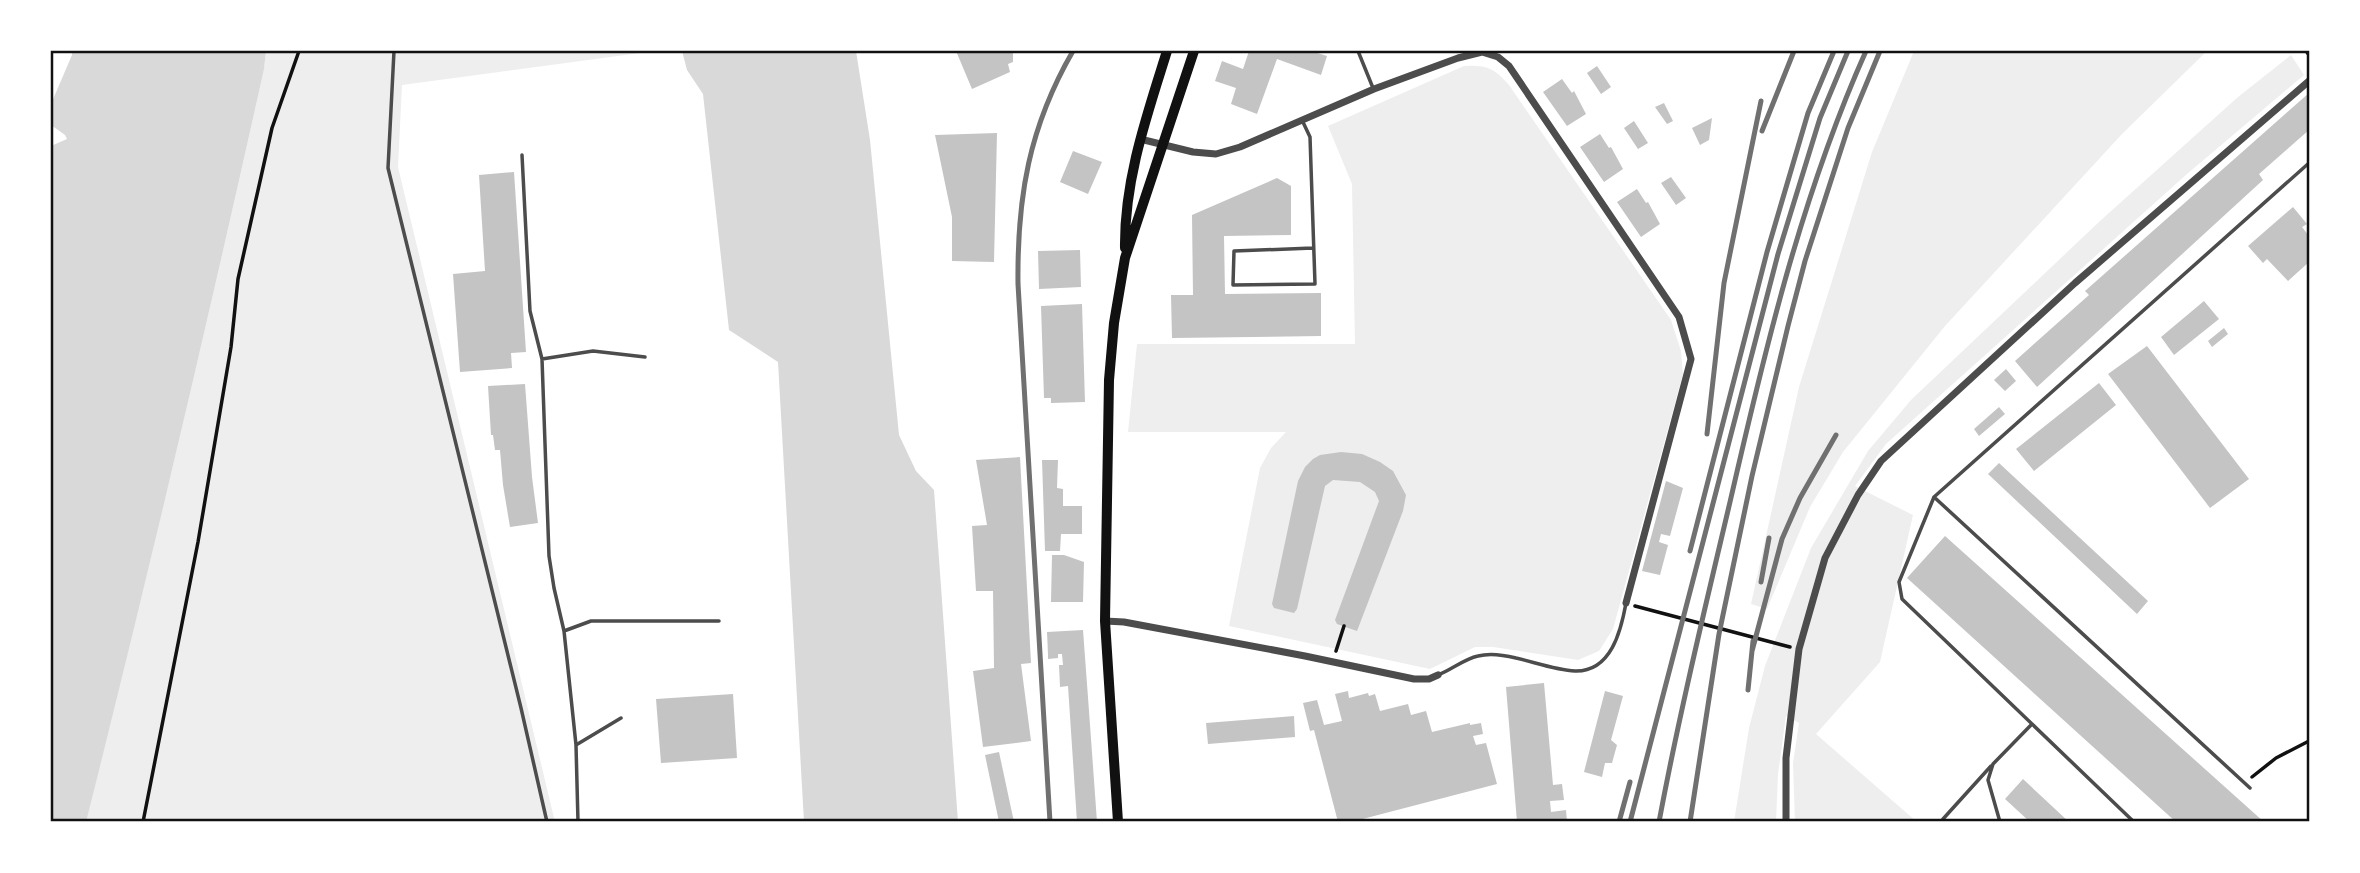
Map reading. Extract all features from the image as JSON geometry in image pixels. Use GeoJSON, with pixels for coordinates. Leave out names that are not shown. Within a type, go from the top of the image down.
{"type":"FeatureCollection","features":[{"type":"Feature","properties":{"kind":"main road"},"geometry":{"type":"LineString","coordinates":[[1125,258],[1125,226],[1130,184],[1140,139],[1167,51]]}},
{"type":"Feature","properties":{"kind":"main road"},"geometry":{"type":"LineString","coordinates":[[1118,822],[1105,621],[1109,380],[1114,323],[1125,258],[1194,51]]}},
{"type":"Feature","properties":{"kind":"street"},"geometry":{"type":"LineString","coordinates":[[1140,139],[1193,152],[1216,154],[1240,147],[1374,89],[1458,58],[1482,52],[1498,57],[1509,66],[1679,317],[1691,359],[1626,603]]}},
{"type":"Feature","properties":{"kind":"street"},"geometry":{"type":"LineString","coordinates":[[1786,822],[1786,758],[1799,649],[1825,558],[1858,495],[1881,461],[2075,283],[2309,80]]}},
{"type":"Feature","properties":{"kind":"street"},"geometry":{"type":"LineString","coordinates":[[1105,621],[1124,622],[1279,651],[1413,679],[1429,679],[1438,675]]}},
{"type":"Feature","properties":{"kind":"lane"},"geometry":{"type":"LineString","coordinates":[[394,51],[388,168],[547,822]]}},
{"type":"Feature","properties":{"kind":"lane"},"geometry":{"type":"LineString","coordinates":[[1359,51],[1374,89]]}},
{"type":"Feature","properties":{"kind":"lane"},"geometry":{"type":"LineString","coordinates":[[1302,120],[1310,137],[1314,248],[1315,284],[1233,285],[1234,251],[1314,248]]}},
{"type":"Feature","properties":{"kind":"lane"},"geometry":{"type":"LineString","coordinates":[[522,155],[530,311],[542,359],[549,556],[564,631],[576,745],[579,822]]}},
{"type":"Feature","properties":{"kind":"lane"},"geometry":{"type":"LineString","coordinates":[[2134,822],[1902,599],[1899,582],[1934,497],[2309,163]]}},
{"type":"Feature","properties":{"kind":"lane"},"geometry":{"type":"LineString","coordinates":[[542,359],[593,351],[645,357]]}},
{"type":"Feature","properties":{"kind":"lane"},"geometry":{"type":"LineString","coordinates":[[1934,497],[2250,788]]}},
{"type":"Feature","properties":{"kind":"lane"},"geometry":{"type":"LineString","coordinates":[[1438,675],[1478,656],[1504,655],[1575,671],[1587,668],[1600,662],[1612,651],[1622,626],[1626,603]]}},
{"type":"Feature","properties":{"kind":"lane"},"geometry":{"type":"LineString","coordinates":[[564,631],[591,621],[719,621]]}},
{"type":"Feature","properties":{"kind":"lane"},"geometry":{"type":"LineString","coordinates":[[576,745],[621,718]]}},
{"type":"Feature","properties":{"kind":"lane"},"geometry":{"type":"LineString","coordinates":[[1943,819],[2032,724]]}},
{"type":"Feature","properties":{"kind":"lane"},"geometry":{"type":"LineString","coordinates":[[1993,764],[1988,780],[2000,822]]}},
{"type":"Feature","properties":{"kind":"path"},"geometry":{"type":"LineString","coordinates":[[143,822],[198,542],[231,347],[238,279],[272,128],[299,51]]}},
{"type":"Feature","properties":{"kind":"path"},"geometry":{"type":"LineString","coordinates":[[2306,51],[2309,55]]}},
{"type":"Feature","properties":{"kind":"path"},"geometry":{"type":"LineString","coordinates":[[1626,603],[1773,642]]}},
{"type":"Feature","properties":{"kind":"path"},"geometry":{"type":"LineString","coordinates":[[1341,637],[1344,626]]}},
{"type":"Feature","properties":{"kind":"path"},"geometry":{"type":"LineString","coordinates":[[2246,783],[2276,758],[2309,741]]}},
{"type":"Feature","properties":{"kind":"shaded area"},"geometry":{"type":"Polygon","coordinates":[[[72,51],[266,51],[200,352],[86,822],[51,822],[51,146],[67,139],[51,125],[51,104],[72,51]]]}},
{"type":"Feature","properties":{"kind":"shaded area"},"geometry":{"type":"Polygon","coordinates":[[[266,51],[655,51],[402,85],[398,167],[555,822],[85,822],[200,352],[266,51]]]}},
{"type":"Feature","properties":{"kind":"shaded area"},"geometry":{"type":"Polygon","coordinates":[[[682,51],[856,51],[870,140],[899,435],[916,471],[934,490],[958,822],[804,822],[778,362],[729,330],[703,94],[687,70],[682,51]]]}},
{"type":"Feature","properties":{"kind":"shaded area"},"geometry":{"type":"Polygon","coordinates":[[[1914,51],[2207,51],[2122,134],[1945,326],[1843,452],[1810,507],[1767,609],[1751,604],[1799,387],[1872,152],[1914,51]]]}},
{"type":"Feature","properties":{"kind":"shaded area"},"geometry":{"type":"Polygon","coordinates":[[[2291,55],[2304,75],[2187,174],[1886,444],[1855,486],[1913,515],[1880,662],[1816,734],[1917,822],[1795,822],[1793,763],[1799,723],[1786,716],[1778,774],[1776,822],[1734,822],[1749,728],[1765,666],[1811,548],[1868,451],[1911,400],[2100,221],[2238,97],[2291,55]]]}},
{"type":"Feature","properties":{"kind":"shaded area"},"geometry":{"type":"Polygon","coordinates":[[[1464,66],[1490,69],[1509,85],[1671,320],[1681,351],[1683,374],[1613,629],[1599,651],[1578,660],[1493,647],[1475,647],[1430,669],[1229,626],[1260,468],[1271,448],[1286,432],[1128,432],[1137,344],[1355,344],[1352,184],[1328,126],[1464,66]]]}},
{"type":"Feature","properties":{"kind":"building"},"geometry":{"type":"Polygon","coordinates":[[[956,51],[1013,51],[1013,62],[1008,64],[1010,72],[972,89],[956,51]]]}},
{"type":"Feature","properties":{"kind":"building"},"geometry":{"type":"Polygon","coordinates":[[[1249,51],[1311,51],[1327,56],[1321,75],[1277,59],[1257,114],[1231,104],[1236,88],[1215,81],[1222,61],[1243,69],[1249,51]]]}},
{"type":"Feature","properties":{"kind":"building"},"geometry":{"type":"Polygon","coordinates":[[[1597,66],[1611,87],[1601,94],[1587,73],[1597,66]]]}},
{"type":"Feature","properties":{"kind":"building"},"geometry":{"type":"Polygon","coordinates":[[[1562,79],[1572,93],[1574,91],[1586,114],[1567,126],[1543,92],[1562,79]]]}},
{"type":"Feature","properties":{"kind":"building"},"geometry":{"type":"Polygon","coordinates":[[[2309,93],[2309,130],[2259,174],[2263,180],[2037,387],[2015,361],[2089,295],[2085,291],[2309,93]]]}},
{"type":"Feature","properties":{"kind":"building"},"geometry":{"type":"Polygon","coordinates":[[[1664,103],[1673,121],[1667,124],[1655,107],[1664,103]]]}},
{"type":"Feature","properties":{"kind":"building"},"geometry":{"type":"Polygon","coordinates":[[[1712,118],[1709,140],[1700,145],[1692,128],[1712,118]]]}},
{"type":"Feature","properties":{"kind":"building"},"geometry":{"type":"Polygon","coordinates":[[[1634,121],[1648,143],[1638,149],[1624,128],[1634,121]]]}},
{"type":"Feature","properties":{"kind":"building"},"geometry":{"type":"Polygon","coordinates":[[[997,133],[994,262],[952,261],[952,217],[935,135],[997,133]]]}},
{"type":"Feature","properties":{"kind":"building"},"geometry":{"type":"Polygon","coordinates":[[[1600,134],[1623,169],[1604,182],[1580,147],[1600,134]]]}},
{"type":"Feature","properties":{"kind":"building"},"geometry":{"type":"Polygon","coordinates":[[[1073,151],[1102,162],[1088,194],[1060,182],[1073,151]]]}},
{"type":"Feature","properties":{"kind":"building"},"geometry":{"type":"Polygon","coordinates":[[[514,172],[526,352],[511,353],[512,368],[460,372],[453,274],[485,271],[479,175],[514,172]]]}},
{"type":"Feature","properties":{"kind":"building"},"geometry":{"type":"Polygon","coordinates":[[[1671,177],[1686,198],[1676,205],[1661,183],[1671,177]]]}},
{"type":"Feature","properties":{"kind":"building"},"geometry":{"type":"Polygon","coordinates":[[[1277,178],[1291,186],[1291,235],[1224,236],[1225,294],[1321,293],[1321,336],[1172,338],[1171,295],[1193,295],[1192,215],[1277,178]]]}},
{"type":"Feature","properties":{"kind":"building"},"geometry":{"type":"Polygon","coordinates":[[[1637,189],[1660,224],[1641,237],[1617,202],[1637,189]]]}},
{"type":"Feature","properties":{"kind":"building"},"geometry":{"type":"Polygon","coordinates":[[[2293,207],[2307,224],[2302,227],[2309,236],[2309,262],[2288,281],[2267,259],[2263,263],[2248,246],[2293,207]]]}},
{"type":"Feature","properties":{"kind":"building"},"geometry":{"type":"Polygon","coordinates":[[[1080,250],[1081,287],[1039,289],[1038,251],[1080,250]]]}},
{"type":"Feature","properties":{"kind":"building"},"geometry":{"type":"Polygon","coordinates":[[[2204,301],[2219,319],[2174,355],[2161,337],[2204,301]]]}},
{"type":"Feature","properties":{"kind":"building"},"geometry":{"type":"Polygon","coordinates":[[[1082,304],[1085,402],[1051,403],[1051,398],[1044,398],[1041,306],[1082,304]]]}},
{"type":"Feature","properties":{"kind":"building"},"geometry":{"type":"Polygon","coordinates":[[[2224,328],[2228,334],[2212,347],[2208,341],[2224,328]]]}},
{"type":"Feature","properties":{"kind":"building"},"geometry":{"type":"Polygon","coordinates":[[[2147,346],[2249,479],[2210,508],[2108,374],[2147,346]]]}},
{"type":"Feature","properties":{"kind":"building"},"geometry":{"type":"Polygon","coordinates":[[[2006,369],[2016,381],[2005,391],[1994,380],[2006,369]]]}},
{"type":"Feature","properties":{"kind":"building"},"geometry":{"type":"Polygon","coordinates":[[[2099,383],[2116,405],[2034,471],[2016,449],[2099,383]]]}},
{"type":"Feature","properties":{"kind":"building"},"geometry":{"type":"Polygon","coordinates":[[[525,384],[538,523],[510,527],[500,450],[495,450],[491,435],[488,386],[525,384]]]}},
{"type":"Feature","properties":{"kind":"building"},"geometry":{"type":"Polygon","coordinates":[[[1999,407],[2005,414],[1979,436],[1974,429],[1999,407]]]}},
{"type":"Feature","properties":{"kind":"building"},"geometry":{"type":"Polygon","coordinates":[[[1341,452],[1362,454],[1380,462],[1393,471],[1406,495],[1403,511],[1357,631],[1337,624],[1335,620],[1379,501],[1375,492],[1360,482],[1333,480],[1325,486],[1297,609],[1294,613],[1274,608],[1272,604],[1298,481],[1305,467],[1313,459],[1320,455],[1341,452]]]}},
{"type":"Feature","properties":{"kind":"building"},"geometry":{"type":"Polygon","coordinates":[[[1020,457],[1031,663],[1021,664],[1031,741],[983,747],[973,671],[994,668],[993,591],[976,591],[972,526],[987,525],[976,460],[1020,457]]]}},
{"type":"Feature","properties":{"kind":"building"},"geometry":{"type":"Polygon","coordinates":[[[1042,460],[1058,460],[1057,488],[1063,489],[1063,506],[1082,506],[1082,534],[1061,534],[1060,551],[1045,551],[1042,460]]]}},
{"type":"Feature","properties":{"kind":"building"},"geometry":{"type":"Polygon","coordinates":[[[1999,463],[2148,601],[2137,614],[1988,474],[1999,463]]]}},
{"type":"Feature","properties":{"kind":"building"},"geometry":{"type":"Polygon","coordinates":[[[1666,481],[1683,488],[1670,536],[1661,534],[1659,542],[1668,545],[1660,575],[1642,571],[1666,481]]]}},
{"type":"Feature","properties":{"kind":"building"},"geometry":{"type":"Polygon","coordinates":[[[1945,536],[2264,822],[2176,822],[1907,578],[1945,536]]]}},
{"type":"Feature","properties":{"kind":"building"},"geometry":{"type":"Polygon","coordinates":[[[1052,555],[1064,555],[1084,562],[1083,602],[1051,602],[1052,555]]]}},
{"type":"Feature","properties":{"kind":"building"},"geometry":{"type":"Polygon","coordinates":[[[1083,630],[1097,822],[1077,822],[1068,686],[1060,687],[1059,665],[1063,665],[1062,654],[1058,654],[1058,658],[1048,659],[1047,632],[1083,630]]]}},
{"type":"Feature","properties":{"kind":"building"},"geometry":{"type":"Polygon","coordinates":[[[1544,683],[1553,785],[1562,784],[1564,800],[1550,801],[1551,812],[1566,810],[1567,822],[1517,822],[1506,687],[1544,683]]]}},
{"type":"Feature","properties":{"kind":"building"},"geometry":{"type":"Polygon","coordinates":[[[1348,691],[1349,698],[1375,694],[1380,711],[1408,704],[1411,715],[1426,711],[1432,732],[1481,723],[1483,734],[1473,736],[1476,745],[1486,743],[1497,784],[1351,822],[1338,822],[1314,730],[1310,731],[1303,703],[1317,700],[1324,725],[1342,721],[1335,694],[1348,691]]]}},
{"type":"Feature","properties":{"kind":"building"},"geometry":{"type":"Polygon","coordinates":[[[1605,691],[1623,696],[1611,740],[1617,745],[1612,763],[1605,763],[1602,777],[1584,772],[1605,691]]]}},
{"type":"Feature","properties":{"kind":"building"},"geometry":{"type":"Polygon","coordinates":[[[733,694],[737,758],[661,763],[656,699],[733,694]]]}},
{"type":"Feature","properties":{"kind":"building"},"geometry":{"type":"Polygon","coordinates":[[[1294,716],[1295,737],[1208,744],[1206,723],[1294,716]]]}},
{"type":"Feature","properties":{"kind":"building"},"geometry":{"type":"Polygon","coordinates":[[[999,752],[1014,822],[999,822],[985,755],[999,752]]]}},
{"type":"Feature","properties":{"kind":"building"},"geometry":{"type":"Polygon","coordinates":[[[2023,779],[2069,822],[2030,822],[2005,799],[2023,779]]]}},
{"type":"Feature","properties":{"kind":"railway"},"geometry":{"type":"LineString","coordinates":[[1050,822],[1018,252],[1023,192],[1036,135],[1058,79],[1073,51]]}},
{"type":"Feature","properties":{"kind":"railway"},"geometry":{"type":"LineString","coordinates":[[1762,131],[1794,51]]}},
{"type":"Feature","properties":{"kind":"railway"},"geometry":{"type":"LineString","coordinates":[[1690,551],[1767,252],[1808,113],[1834,51]]}},
{"type":"Feature","properties":{"kind":"railway"},"geometry":{"type":"LineString","coordinates":[[1630,822],[1778,254],[1820,118],[1848,51]]}},
{"type":"Feature","properties":{"kind":"railway"},"geometry":{"type":"LineString","coordinates":[[1659,822],[1743,445],[1787,273],[1823,160],[1866,51]]}},
{"type":"Feature","properties":{"kind":"railway"},"geometry":{"type":"LineString","coordinates":[[1690,822],[1719,634],[1752,476],[1788,326],[1805,261],[1848,128],[1880,51]]}},
{"type":"Feature","properties":{"kind":"railway"},"geometry":{"type":"LineString","coordinates":[[1707,434],[1724,283],[1761,101]]}},
{"type":"Feature","properties":{"kind":"railway"},"geometry":{"type":"LineString","coordinates":[[1752,651],[1782,539],[1800,498],[1836,435]]}},
{"type":"Feature","properties":{"kind":"railway"},"geometry":{"type":"LineString","coordinates":[[1761,582],[1769,538]]}},
{"type":"Feature","properties":{"kind":"railway"},"geometry":{"type":"LineString","coordinates":[[1748,690],[1753,641]]}},
{"type":"Feature","properties":{"kind":"railway"},"geometry":{"type":"LineString","coordinates":[[1619,822],[1630,782]]}}]}
